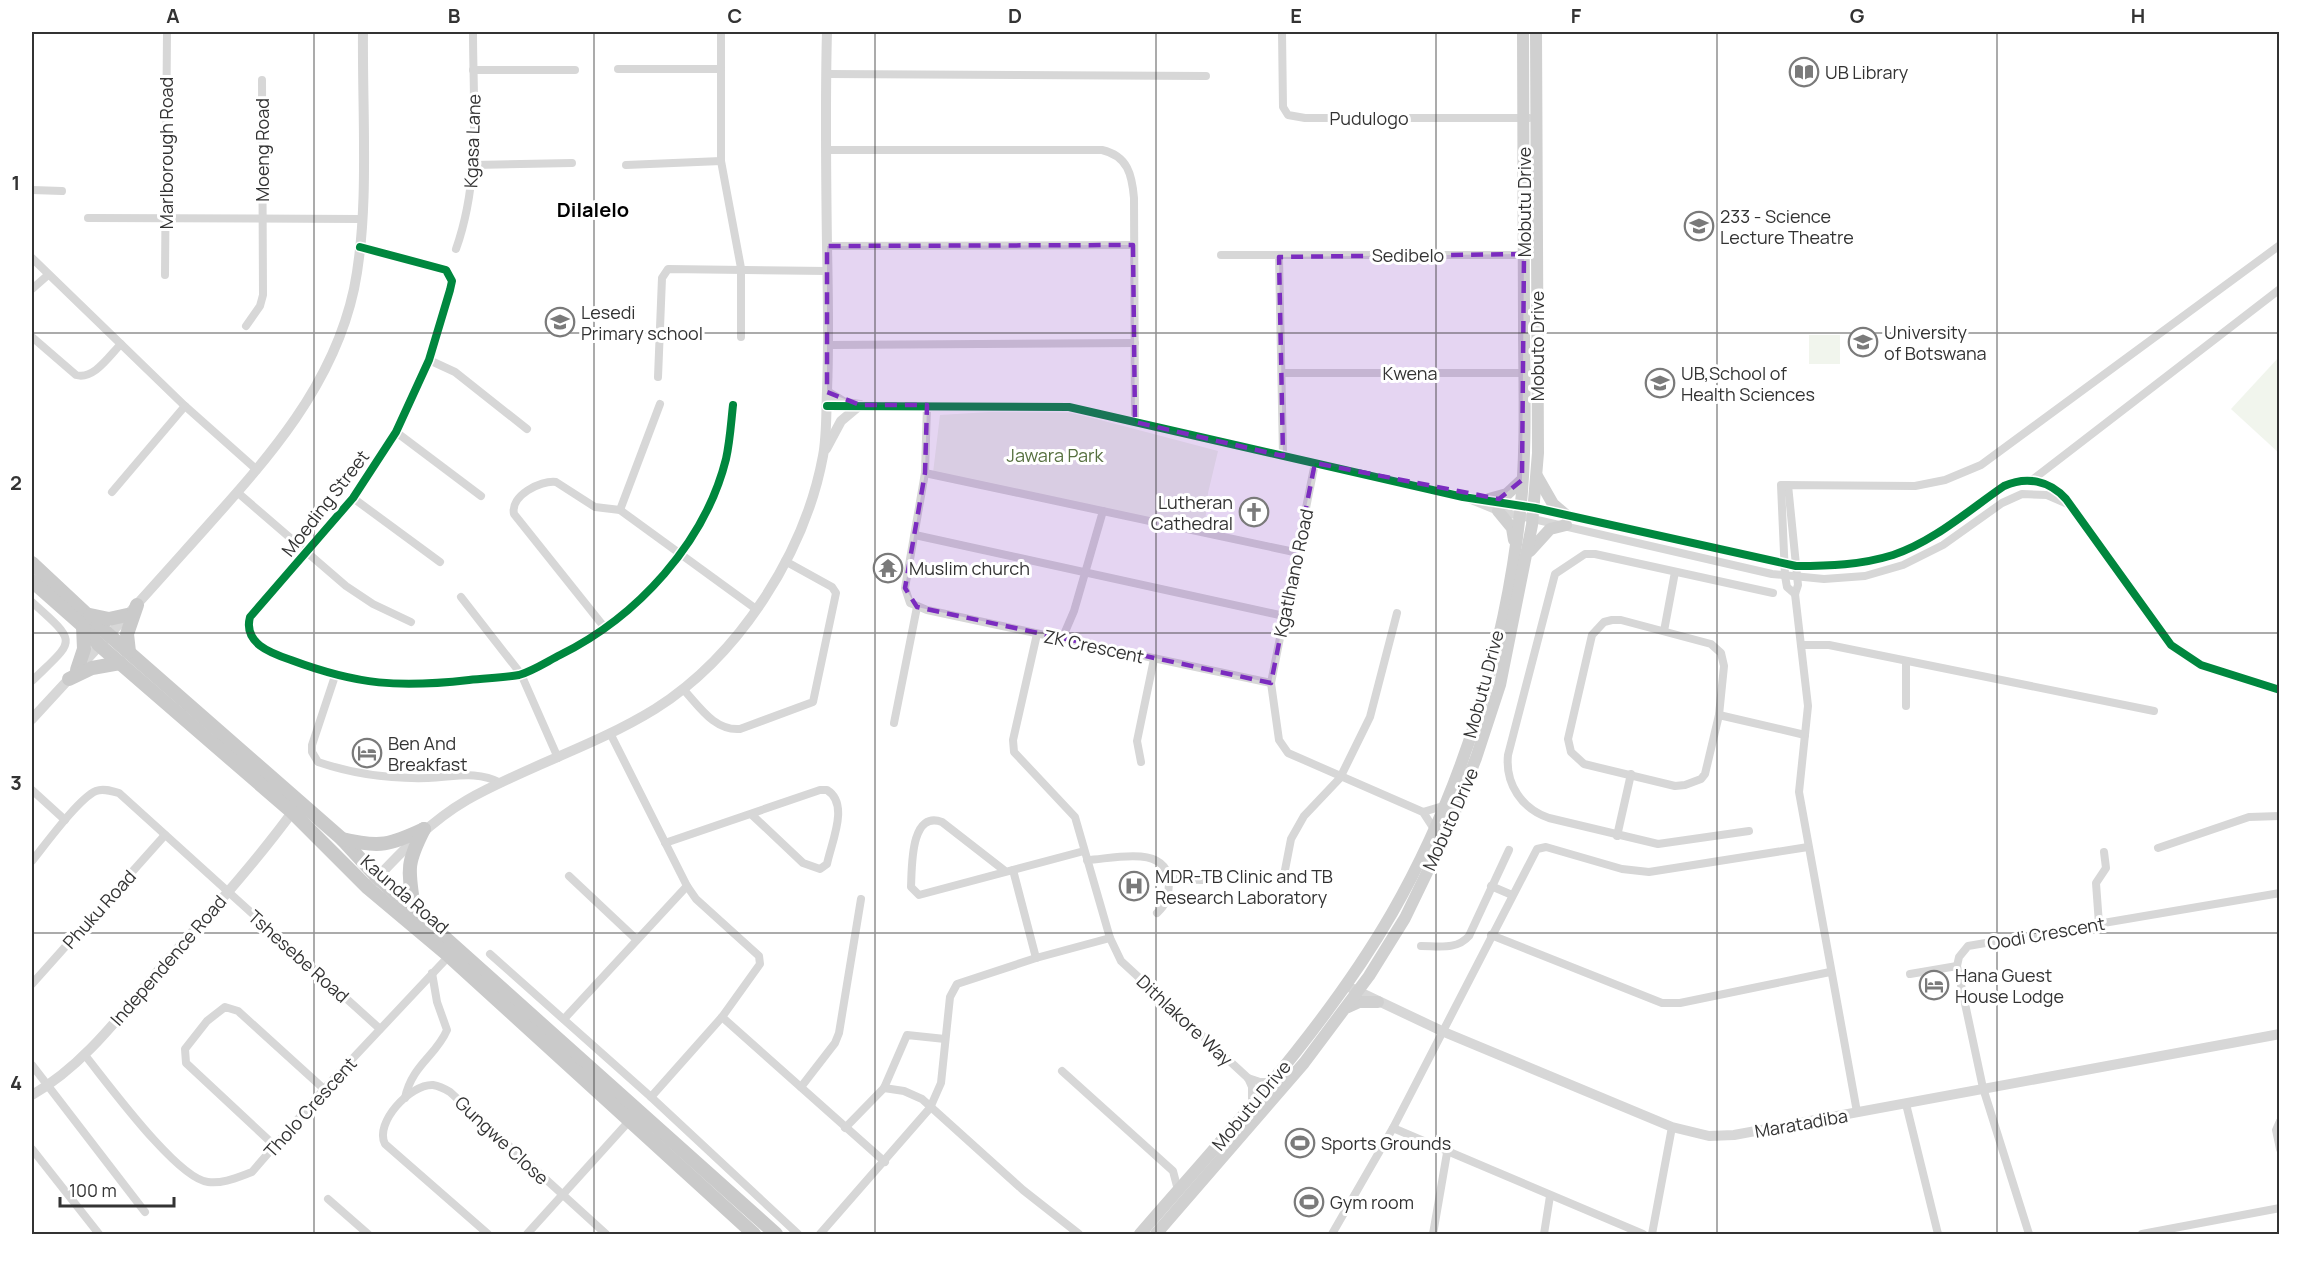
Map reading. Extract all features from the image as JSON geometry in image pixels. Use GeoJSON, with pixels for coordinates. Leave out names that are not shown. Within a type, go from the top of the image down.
{"type":"FeatureCollection","features":[{"type":"Feature","properties":{"kind":"main road","name":"Mobutu Drive"},"geometry":{"type":"LineString","coordinates":[[1140,1234],[1271,1082],[1346,985],[1392,912],[1434,829],[1463,755],[1485,686],[1509,585],[1522,480],[1524,373],[1531,255],[1530,118],[1523,32]]}},
{"type":"Feature","properties":{"kind":"main road"},"geometry":{"type":"LineString","coordinates":[[1530,118],[1536,32]]}},
{"type":"Feature","properties":{"kind":"main road","name":"Mobuto Drive"},"geometry":{"type":"LineString","coordinates":[[1156,1234],[1269,1104],[1359,992],[1414,897],[1449,827],[1476,758],[1500,685],[1534,513],[1537,475],[1538,373],[1531,255]]}},
{"type":"Feature","properties":{"kind":"main road"},"geometry":{"type":"LineString","coordinates":[[1527,554],[1544,533],[1567,520],[1552,504],[1537,475]]}},
{"type":"Feature","properties":{"kind":"main road"},"geometry":{"type":"LineString","coordinates":[[1488,499],[1507,494],[1522,480]]}},
{"type":"Feature","properties":{"kind":"main road"},"geometry":{"type":"LineString","coordinates":[[1498,511],[1512,528],[1515,547]]}},
{"type":"Feature","properties":{"kind":"main road","name":"Kaunda Road"},"geometry":{"type":"LineString","coordinates":[[32,563],[104,640],[120,663],[295,808],[342,839],[377,877],[414,908],[635,1116],[754,1234]]}},
{"type":"Feature","properties":{"kind":"main road","name":"Kaunda Road"},"geometry":{"type":"LineString","coordinates":[[32,580],[86,620]]}},
{"type":"Feature","properties":{"kind":"main road"},"geometry":{"type":"LineString","coordinates":[[73,674],[84,649],[86,620],[109,619],[132,610]]}},
{"type":"Feature","properties":{"kind":"main road"},"geometry":{"type":"LineString","coordinates":[[129,652],[127,634],[132,610]]}},
{"type":"Feature","properties":{"kind":"main road","name":"Kaunda Road"},"geometry":{"type":"LineString","coordinates":[[104,640],[129,652],[295,808],[368,888],[635,1116]]}},
{"type":"Feature","properties":{"kind":"main road"},"geometry":{"type":"LineString","coordinates":[[73,674],[120,663]]}},
{"type":"Feature","properties":{"kind":"main road"},"geometry":{"type":"LineString","coordinates":[[342,839],[362,844],[389,844],[424,829]]}},
{"type":"Feature","properties":{"kind":"main road"},"geometry":{"type":"LineString","coordinates":[[414,908],[408,869],[411,856],[424,829]]}},
{"type":"Feature","properties":{"kind":"main road"},"geometry":{"type":"LineString","coordinates":[[1348,1007],[1359,1002],[1378,1002],[1372,989],[1371,974]]}},
{"type":"Feature","properties":{"kind":"main road"},"geometry":{"type":"LineString","coordinates":[[635,1116],[776,1234]]}},
{"type":"Feature","properties":{"kind":"street","name":"Marlborough Road"},"geometry":{"type":"LineString","coordinates":[[165,276],[167,32]]}},
{"type":"Feature","properties":{"kind":"street"},"geometry":{"type":"LineString","coordinates":[[32,719],[257,470],[302,411],[327,368],[351,301],[360,247],[363,32]]}},
{"type":"Feature","properties":{"kind":"street","name":"Kgasa Lane"},"geometry":{"type":"LineString","coordinates":[[456,249],[466,222],[474,165],[473,32]]}},
{"type":"Feature","properties":{"kind":"street"},"geometry":{"type":"LineString","coordinates":[[721,32],[722,161],[741,268],[741,337]]}},
{"type":"Feature","properties":{"kind":"street"},"geometry":{"type":"LineString","coordinates":[[823,456],[829,345],[827,32]]}},
{"type":"Feature","properties":{"kind":"street","name":"Pudulogo"},"geometry":{"type":"LineString","coordinates":[[1282,32],[1283,107],[1288,115],[1305,118],[1530,118]]}},
{"type":"Feature","properties":{"kind":"street"},"geometry":{"type":"LineString","coordinates":[[618,69],[721,69]]}},
{"type":"Feature","properties":{"kind":"street"},"geometry":{"type":"LineString","coordinates":[[473,70],[575,70]]}},
{"type":"Feature","properties":{"kind":"street"},"geometry":{"type":"LineString","coordinates":[[826,74],[1206,76]]}},
{"type":"Feature","properties":{"kind":"street","name":"Moeng Road"},"geometry":{"type":"LineString","coordinates":[[246,326],[260,306],[263,295],[262,80]]}},
{"type":"Feature","properties":{"kind":"street"},"geometry":{"type":"LineString","coordinates":[[828,150],[1109,151],[1123,160],[1132,176],[1134,198],[1135,422]]}},
{"type":"Feature","properties":{"kind":"street"},"geometry":{"type":"LineString","coordinates":[[626,165],[722,161]]}},
{"type":"Feature","properties":{"kind":"street"},"geometry":{"type":"LineString","coordinates":[[474,165],[572,163]]}},
{"type":"Feature","properties":{"kind":"street"},"geometry":{"type":"LineString","coordinates":[[32,190],[62,190]]}},
{"type":"Feature","properties":{"kind":"street"},"geometry":{"type":"LineString","coordinates":[[88,218],[362,219]]}},
{"type":"Feature","properties":{"kind":"street"},"geometry":{"type":"LineString","coordinates":[[1785,485],[1915,486],[1945,480],[1981,465],[2280,244]]}},
{"type":"Feature","properties":{"kind":"street"},"geometry":{"type":"LineString","coordinates":[[827,246],[1133,245]]}},
{"type":"Feature","properties":{"kind":"street","name":"Moeding Street"},"geometry":{"type":"LineString","coordinates":[[360,247],[446,270],[452,281],[450,290],[429,360],[396,432],[353,498],[307,553],[256,608],[247,627],[250,637],[272,654],[335,676],[380,684],[412,685],[521,674]]}},
{"type":"Feature","properties":{"kind":"street","name":"Sedibelo"},"geometry":{"type":"LineString","coordinates":[[1221,255],[1531,255]]}},
{"type":"Feature","properties":{"kind":"street"},"geometry":{"type":"LineString","coordinates":[[1279,256],[1283,456]]}},
{"type":"Feature","properties":{"kind":"street"},"geometry":{"type":"LineString","coordinates":[[32,258],[185,406],[257,470]]}},
{"type":"Feature","properties":{"kind":"street"},"geometry":{"type":"LineString","coordinates":[[658,377],[664,273],[673,268],[828,271]]}},
{"type":"Feature","properties":{"kind":"street"},"geometry":{"type":"LineString","coordinates":[[32,289],[48,275]]}},
{"type":"Feature","properties":{"kind":"street"},"geometry":{"type":"LineString","coordinates":[[2032,480],[2280,290]]}},
{"type":"Feature","properties":{"kind":"street"},"geometry":{"type":"LineString","coordinates":[[32,337],[76,375],[83,377],[91,374],[121,344]]}},
{"type":"Feature","properties":{"kind":"street"},"geometry":{"type":"LineString","coordinates":[[829,345],[1135,343]]}},
{"type":"Feature","properties":{"kind":"street"},"geometry":{"type":"LineString","coordinates":[[429,360],[455,372],[527,429]]}},
{"type":"Feature","properties":{"kind":"street","name":"Kwena"},"geometry":{"type":"LineString","coordinates":[[1282,373],[1538,373]]}},
{"type":"Feature","properties":{"kind":"street"},"geometry":{"type":"LineString","coordinates":[[827,392],[845,402],[860,405]]}},
{"type":"Feature","properties":{"kind":"street"},"geometry":{"type":"LineString","coordinates":[[620,510],[660,404]]}},
{"type":"Feature","properties":{"kind":"street"},"geometry":{"type":"LineString","coordinates":[[521,674],[579,646],[605,628],[654,588],[681,554],[722,470],[734,405]]}},
{"type":"Feature","properties":{"kind":"street"},"geometry":{"type":"LineString","coordinates":[[368,888],[424,829],[466,800],[611,735],[683,689],[726,647],[756,609],[785,561],[800,530],[823,456],[841,421],[860,405]]}},
{"type":"Feature","properties":{"kind":"street"},"geometry":{"type":"LineString","coordinates":[[894,723],[917,608],[906,597],[905,588],[925,473],[927,405]]}},
{"type":"Feature","properties":{"kind":"street"},"geometry":{"type":"LineString","coordinates":[[112,492],[185,406]]}},
{"type":"Feature","properties":{"kind":"street"},"geometry":{"type":"LineString","coordinates":[[827,406],[1061,406],[1463,497],[1488,499],[1520,510],[1796,566],[1839,566],[1895,554],[1930,537],[2004,486],[2015,481],[2032,480],[2062,494],[2171,645],[2201,664],[2280,690]]}},
{"type":"Feature","properties":{"kind":"street"},"geometry":{"type":"LineString","coordinates":[[396,432],[481,496]]}},
{"type":"Feature","properties":{"kind":"street","name":"Kgatlhano Road"},"geometry":{"type":"LineString","coordinates":[[1315,463],[1299,553],[1271,683],[1279,740],[1283,747],[1288,753],[1340,778]]}},
{"type":"Feature","properties":{"kind":"street"},"geometry":{"type":"LineString","coordinates":[[925,473],[1299,553]]}},
{"type":"Feature","properties":{"kind":"street"},"geometry":{"type":"LineString","coordinates":[[605,628],[513,510],[532,486],[548,481],[556,482],[595,507],[620,510],[756,609]]}},
{"type":"Feature","properties":{"kind":"street"},"geometry":{"type":"LineString","coordinates":[[1785,485],[1785,576],[1787,587],[1794,594]]}},
{"type":"Feature","properties":{"kind":"street"},"geometry":{"type":"LineString","coordinates":[[1785,485],[1798,586],[1794,594],[1808,695],[1799,780],[1808,847],[1857,1112]]}},
{"type":"Feature","properties":{"kind":"street"},"geometry":{"type":"LineString","coordinates":[[237,492],[356,593],[411,622]]}},
{"type":"Feature","properties":{"kind":"street"},"geometry":{"type":"LineString","coordinates":[[1567,520],[1785,576],[1824,579],[1864,576],[1903,565],[1943,545],[2002,503],[2022,494],[2047,495],[2071,506]]}},
{"type":"Feature","properties":{"kind":"street"},"geometry":{"type":"LineString","coordinates":[[1463,497],[1498,511],[1520,510]]}},
{"type":"Feature","properties":{"kind":"street"},"geometry":{"type":"LineString","coordinates":[[353,498],[440,562]]}},
{"type":"Feature","properties":{"kind":"street"},"geometry":{"type":"LineString","coordinates":[[1062,639],[1074,611],[1103,511]]}},
{"type":"Feature","properties":{"kind":"street"},"geometry":{"type":"LineString","coordinates":[[915,535],[1284,616]]}},
{"type":"Feature","properties":{"kind":"street"},"geometry":{"type":"LineString","coordinates":[[1749,831],[1658,844],[1617,836],[1535,813],[1525,805],[1515,789],[1509,770],[1508,755],[1556,573],[1585,554],[1592,553],[1773,593]]}},
{"type":"Feature","properties":{"kind":"street"},"geometry":{"type":"LineString","coordinates":[[683,689],[717,725],[727,729],[740,729],[813,702],[836,593],[832,587],[785,561]]}},
{"type":"Feature","properties":{"kind":"street"},"geometry":{"type":"LineString","coordinates":[[1664,631],[1675,572]]}},
{"type":"Feature","properties":{"kind":"street"},"geometry":{"type":"LineString","coordinates":[[461,597],[521,674],[558,758]]}},
{"type":"Feature","properties":{"kind":"street"},"geometry":{"type":"LineString","coordinates":[[32,602],[62,630],[66,641],[63,651],[32,681]]}},
{"type":"Feature","properties":{"kind":"street","name":"ZK Crescent"},"geometry":{"type":"LineString","coordinates":[[917,608],[1271,683]]}},
{"type":"Feature","properties":{"kind":"street"},"geometry":{"type":"LineString","coordinates":[[1285,870],[1291,839],[1304,816],[1340,778],[1370,717],[1397,613]]}},
{"type":"Feature","properties":{"kind":"street"},"geometry":{"type":"LineString","coordinates":[[1622,620],[1711,644],[1721,652],[1724,666],[1719,715],[1705,774],[1701,779],[1675,786],[1584,765],[1571,752],[1568,739],[1592,635],[1604,622],[1622,620]]}},
{"type":"Feature","properties":{"kind":"street","name":"Dithlakore Way"},"geometry":{"type":"LineString","coordinates":[[1037,634],[1012,746],[1014,752],[1071,811],[1110,938],[1121,961],[1248,1078],[1252,1087],[1252,1104]]}},
{"type":"Feature","properties":{"kind":"street"},"geometry":{"type":"LineString","coordinates":[[1801,645],[1829,645],[2154,711]]}},
{"type":"Feature","properties":{"kind":"street"},"geometry":{"type":"LineString","coordinates":[[1141,762],[1137,741],[1154,659]]}},
{"type":"Feature","properties":{"kind":"street"},"geometry":{"type":"LineString","coordinates":[[1906,661],[1906,706]]}},
{"type":"Feature","properties":{"kind":"street"},"geometry":{"type":"LineString","coordinates":[[335,676],[312,745],[314,758],[318,762],[340,769],[395,777],[476,774],[501,783]]}},
{"type":"Feature","properties":{"kind":"street"},"geometry":{"type":"LineString","coordinates":[[1719,715],[1805,735]]}},
{"type":"Feature","properties":{"kind":"street"},"geometry":{"type":"LineString","coordinates":[[611,735],[687,886],[696,899],[760,958],[760,964],[722,1017],[651,1097]]}},
{"type":"Feature","properties":{"kind":"street"},"geometry":{"type":"LineString","coordinates":[[1617,836],[1631,774]]}},
{"type":"Feature","properties":{"kind":"street"},"geometry":{"type":"LineString","coordinates":[[1340,778],[1423,812],[1434,829]]}},
{"type":"Feature","properties":{"kind":"street"},"geometry":{"type":"LineString","coordinates":[[32,790],[65,820]]}},
{"type":"Feature","properties":{"kind":"street","name":"Tshesebe Road"},"geometry":{"type":"LineString","coordinates":[[32,861],[65,820],[96,790],[119,793],[380,1029]]}},
{"type":"Feature","properties":{"kind":"street"},"geometry":{"type":"LineString","coordinates":[[665,843],[820,790],[829,791],[837,800],[839,810],[826,864],[820,869],[803,863],[751,814]]}},
{"type":"Feature","properties":{"kind":"street"},"geometry":{"type":"LineString","coordinates":[[1423,812],[1443,806]]}},
{"type":"Feature","properties":{"kind":"street","name":"Independence Road"},"geometry":{"type":"LineString","coordinates":[[32,1095],[46,1087],[84,1054],[228,892],[295,808]]}},
{"type":"Feature","properties":{"kind":"street"},"geometry":{"type":"LineString","coordinates":[[2158,848],[2248,817],[2280,816]]}},
{"type":"Feature","properties":{"kind":"street"},"geometry":{"type":"LineString","coordinates":[[1036,958],[1009,870],[942,822],[931,820],[923,823],[917,834],[910,887],[919,895],[1009,870],[1085,855],[1153,857],[1163,863],[1169,879],[1168,899],[1157,913]]}},
{"type":"Feature","properties":{"kind":"street","name":"Phuku Road"},"geometry":{"type":"LineString","coordinates":[[32,984],[165,835]]}},
{"type":"Feature","properties":{"kind":"street"},"geometry":{"type":"LineString","coordinates":[[1332,1234],[1393,1128],[1444,1032],[1533,852],[1541,847],[1622,869],[1649,872],[1808,847]]}},
{"type":"Feature","properties":{"kind":"street"},"geometry":{"type":"LineString","coordinates":[[1421,946],[1462,944],[1469,936],[1509,850]]}},
{"type":"Feature","properties":{"kind":"street"},"geometry":{"type":"LineString","coordinates":[[2099,924],[2096,883],[2106,868],[2104,852]]}},
{"type":"Feature","properties":{"kind":"street"},"geometry":{"type":"LineString","coordinates":[[569,876],[636,939]]}},
{"type":"Feature","properties":{"kind":"street"},"geometry":{"type":"LineString","coordinates":[[1169,879],[1202,880]]}},
{"type":"Feature","properties":{"kind":"street"},"geometry":{"type":"LineString","coordinates":[[564,1019],[687,886]]}},
{"type":"Feature","properties":{"kind":"street"},"geometry":{"type":"LineString","coordinates":[[1491,886],[1512,895]]}},
{"type":"Feature","properties":{"kind":"street","name":"Oodi Crescent"},"geometry":{"type":"LineString","coordinates":[[1957,966],[1959,957],[1968,946],[2280,893]]}},
{"type":"Feature","properties":{"kind":"street"},"geometry":{"type":"LineString","coordinates":[[801,1087],[835,1043],[839,1033],[861,899]]}},
{"type":"Feature","properties":{"kind":"street"},"geometry":{"type":"LineString","coordinates":[[1491,935],[1662,1003],[1680,1003],[1830,972]]}},
{"type":"Feature","properties":{"kind":"street"},"geometry":{"type":"LineString","coordinates":[[820,1234],[930,1108],[941,1083],[950,997],[957,984],[1036,958],[1110,938]]}},
{"type":"Feature","properties":{"kind":"street"},"geometry":{"type":"LineString","coordinates":[[490,954],[651,1097],[798,1234]]}},
{"type":"Feature","properties":{"kind":"street","name":"Tholo Crescent"},"geometry":{"type":"LineString","coordinates":[[84,1054],[169,1157],[189,1175],[206,1182],[235,1179],[252,1172],[324,1089],[449,956]]}},
{"type":"Feature","properties":{"kind":"street"},"geometry":{"type":"LineString","coordinates":[[1910,974],[1957,966],[1983,1088],[2029,1234]]}},
{"type":"Feature","properties":{"kind":"street"},"geometry":{"type":"LineString","coordinates":[[432,974],[436,1002],[447,1030],[443,1040],[426,1057],[408,1083],[405,1098],[394,1108],[382,1128],[381,1137],[385,1144],[488,1234]]}},
{"type":"Feature","properties":{"kind":"street","name":"Maratadiba"},"geometry":{"type":"LineString","coordinates":[[1346,985],[1444,1032],[1672,1127],[1694,1134],[1722,1136],[2280,1034]]}},
{"type":"Feature","properties":{"kind":"street"},"geometry":{"type":"LineString","coordinates":[[275,1146],[186,1063],[185,1049],[207,1021],[225,1007],[238,1011],[324,1089]]}},
{"type":"Feature","properties":{"kind":"street"},"geometry":{"type":"LineString","coordinates":[[722,1017],[885,1162]]}},
{"type":"Feature","properties":{"kind":"street"},"geometry":{"type":"LineString","coordinates":[[845,1128],[884,1088],[907,1035],[945,1040]]}},
{"type":"Feature","properties":{"kind":"street"},"geometry":{"type":"LineString","coordinates":[[32,1065],[46,1087],[145,1212]]}},
{"type":"Feature","properties":{"kind":"street"},"geometry":{"type":"LineString","coordinates":[[1062,1071],[1173,1170],[1178,1190]]}},
{"type":"Feature","properties":{"kind":"street"},"geometry":{"type":"LineString","coordinates":[[1248,1078],[1260,1082],[1271,1082]]}},
{"type":"Feature","properties":{"kind":"street","name":"Gungwe Close"},"geometry":{"type":"LineString","coordinates":[[405,1098],[431,1085],[450,1092],[606,1234]]}},
{"type":"Feature","properties":{"kind":"street"},"geometry":{"type":"LineString","coordinates":[[884,1088],[915,1095],[1023,1190],[1080,1234]]}},
{"type":"Feature","properties":{"kind":"street"},"geometry":{"type":"LineString","coordinates":[[1906,1104],[1938,1234]]}},
{"type":"Feature","properties":{"kind":"street"},"geometry":{"type":"LineString","coordinates":[[526,1234],[635,1116]]}},
{"type":"Feature","properties":{"kind":"street"},"geometry":{"type":"LineString","coordinates":[[2280,1121],[2276,1130],[2280,1149]]}},
{"type":"Feature","properties":{"kind":"street"},"geometry":{"type":"LineString","coordinates":[[1652,1234],[1672,1127]]}},
{"type":"Feature","properties":{"kind":"street"},"geometry":{"type":"LineString","coordinates":[[1393,1128],[1447,1153],[1643,1234]]}},
{"type":"Feature","properties":{"kind":"street"},"geometry":{"type":"LineString","coordinates":[[32,1149],[99,1234]]}},
{"type":"Feature","properties":{"kind":"street"},"geometry":{"type":"LineString","coordinates":[[1433,1234],[1447,1153]]}},
{"type":"Feature","properties":{"kind":"street"},"geometry":{"type":"LineString","coordinates":[[1173,1170],[1195,1171]]}},
{"type":"Feature","properties":{"kind":"street"},"geometry":{"type":"LineString","coordinates":[[1544,1234],[1550,1196]]}},
{"type":"Feature","properties":{"kind":"street"},"geometry":{"type":"LineString","coordinates":[[328,1199],[368,1234]]}},
{"type":"Feature","properties":{"kind":"street"},"geometry":{"type":"LineString","coordinates":[[2142,1234],[2186,1231],[2280,1208]]}},
{"type":"Feature","properties":{"kind":"highlighted area"},"geometry":{"type":"Polygon","coordinates":[[[1133,245],[1135,422],[1283,456],[1279,257],[1524,254],[1522,480],[1499,499],[1315,463],[1271,683],[917,607],[905,588],[925,473],[927,405],[860,405],[827,392],[827,246],[1133,245]]]}},
{"type":"Feature","properties":{"kind":"green space"},"geometry":{"type":"Polygon","coordinates":[[[1809,335],[1840,335],[1840,364],[1809,364],[1809,335]]]}},
{"type":"Feature","properties":{"kind":"green space"},"geometry":{"type":"Polygon","coordinates":[[[2279,357],[2279,453],[2231,409],[2279,357]]]}},
{"type":"Feature","properties":{"kind":"green space","name":"Jawara Park"},"geometry":{"type":"Polygon","coordinates":[[[1055,408],[1218,451],[1208,493],[1204,532],[933,473],[940,415],[1055,408]]]}},
{"type":"Feature","properties":{"kind":"cycle path"},"geometry":{"type":"LineString","coordinates":[[360,247],[446,270],[452,281],[429,360],[396,432],[353,498],[250,617],[250,634],[254,640],[275,654],[337,675],[400,684],[513,676],[540,666],[588,639],[615,620],[641,598],[685,548],[716,490],[726,459],[733,405]]}},
{"type":"Feature","properties":{"kind":"cycle path"},"geometry":{"type":"LineString","coordinates":[[827,406],[1069,407],[1463,497],[1535,508],[1796,566],[1845,564],[1893,555],[1936,534],[2004,486],[2021,481],[2037,482],[2052,488],[2066,499],[2171,645],[2201,665],[2280,690]]}},
{"type":"Feature","properties":{"kind":"place","name":"UB Library"},"geometry":{"type":"Point","coordinates":[1804,72]}},
{"type":"Feature","properties":{"kind":"place","name":"233 - Science Lecture Theatre"},"geometry":{"type":"Point","coordinates":[1699,226]}},
{"type":"Feature","properties":{"kind":"place","name":"Lesedi Primary school"},"geometry":{"type":"Point","coordinates":[560,322]}},
{"type":"Feature","properties":{"kind":"place","name":"University of Botswana"},"geometry":{"type":"Point","coordinates":[1863,342]}},
{"type":"Feature","properties":{"kind":"place","name":"UB,School of Health Sciences"},"geometry":{"type":"Point","coordinates":[1660,383]}},
{"type":"Feature","properties":{"kind":"place","name":"Lutheran Cathedral"},"geometry":{"type":"Point","coordinates":[1254,512]}},
{"type":"Feature","properties":{"kind":"place","name":"Muslim church"},"geometry":{"type":"Point","coordinates":[888,568]}},
{"type":"Feature","properties":{"kind":"place","name":"Ben And Breakfast"},"geometry":{"type":"Point","coordinates":[367,753]}},
{"type":"Feature","properties":{"kind":"place","name":"MDR-TB Clinic and TB Research Laboratory"},"geometry":{"type":"Point","coordinates":[1134,886]}},
{"type":"Feature","properties":{"kind":"place","name":"Hana Guest House Lodge"},"geometry":{"type":"Point","coordinates":[1934,985]}},
{"type":"Feature","properties":{"kind":"place","name":"Sports Grounds"},"geometry":{"type":"Point","coordinates":[1300,1143]}},
{"type":"Feature","properties":{"kind":"place","name":"Gym room"},"geometry":{"type":"Point","coordinates":[1309,1202]}},
{"type":"Feature","properties":{"kind":"district","name":"Dilalelo"},"geometry":{"type":"Point","coordinates":[593,209]}}]}
